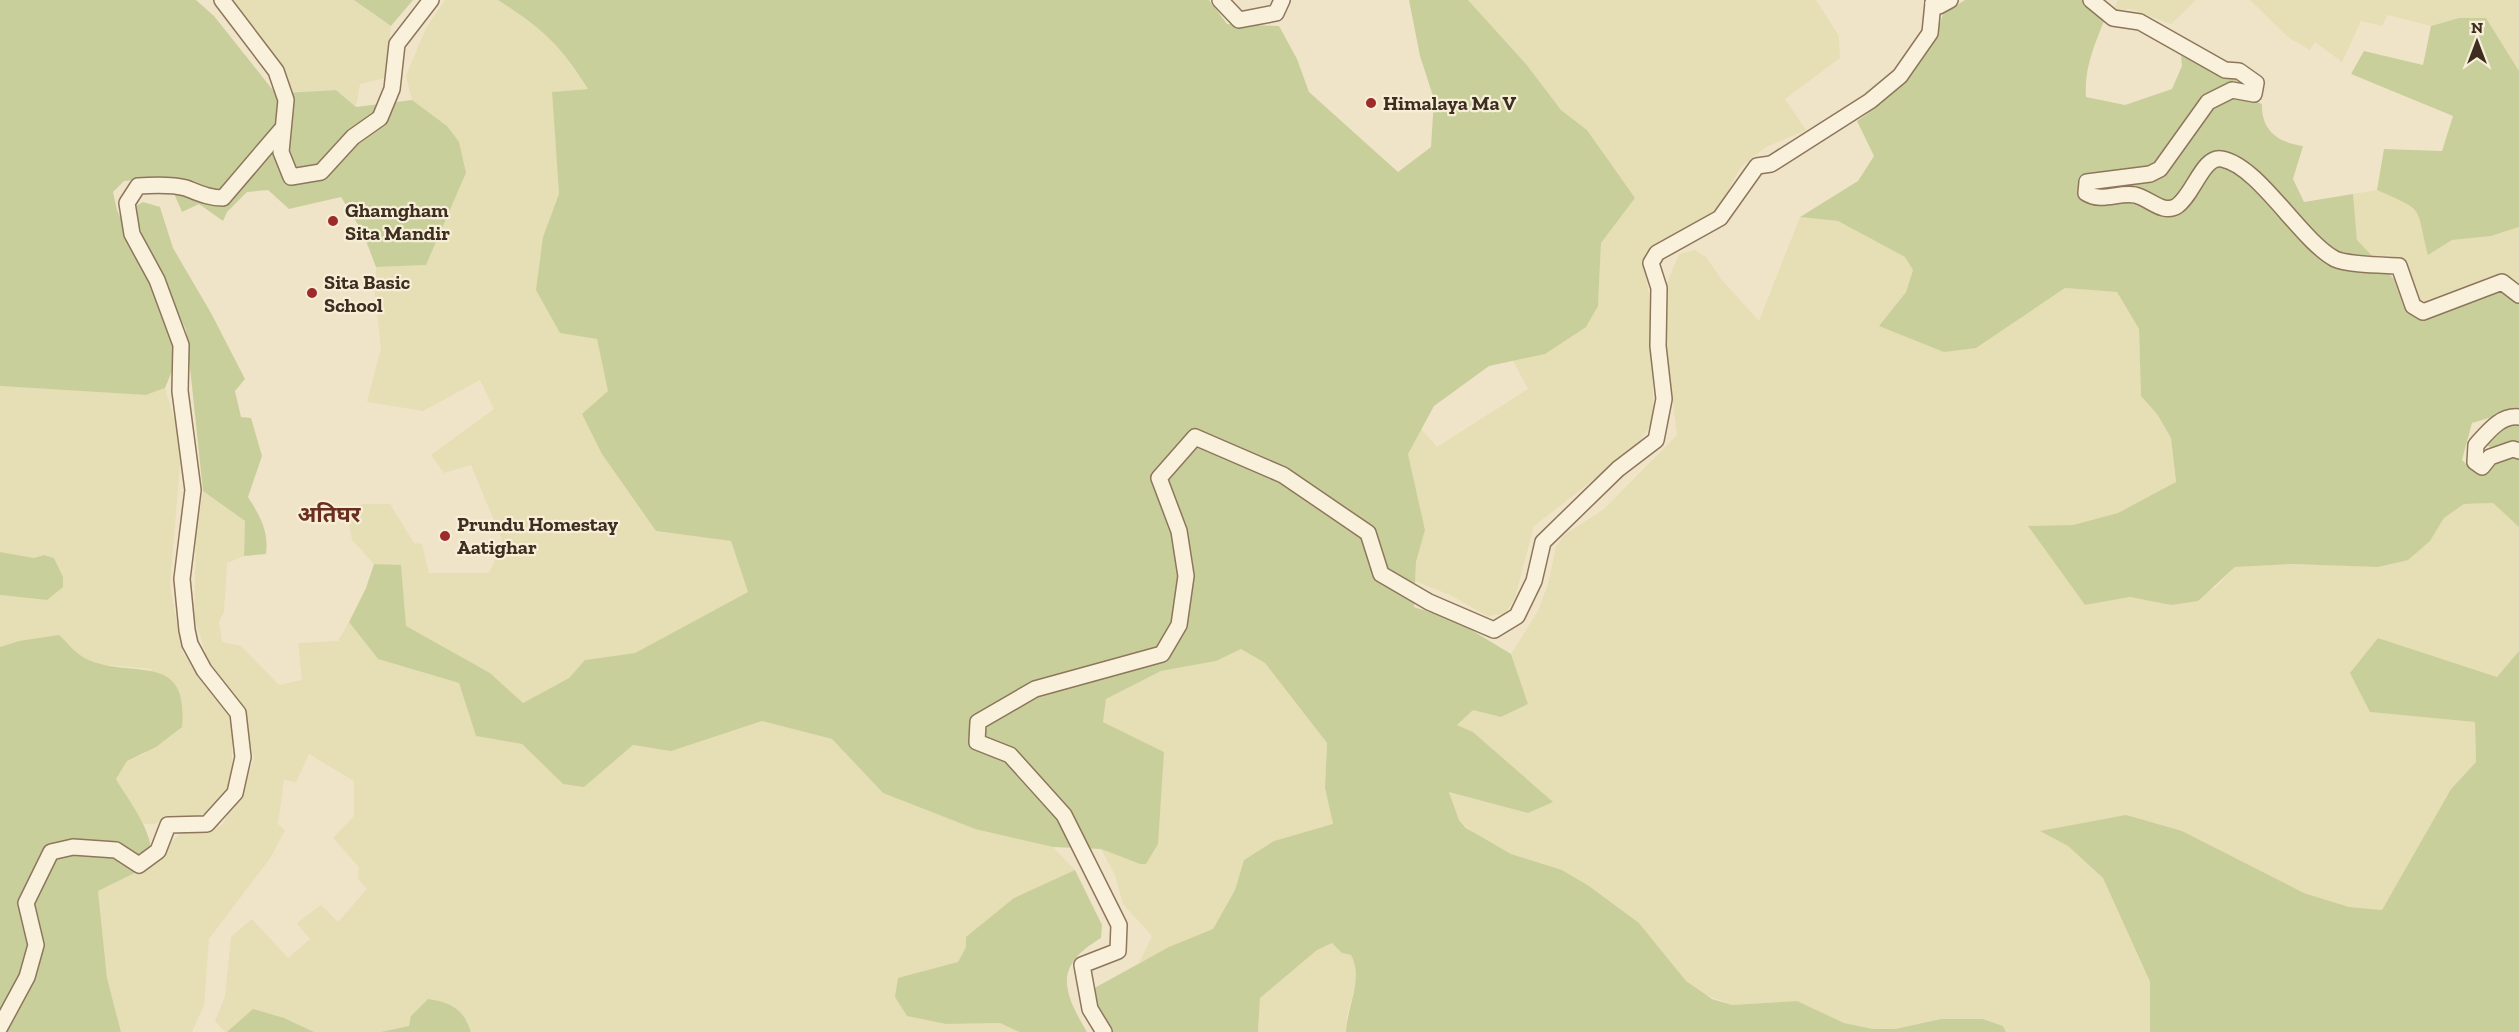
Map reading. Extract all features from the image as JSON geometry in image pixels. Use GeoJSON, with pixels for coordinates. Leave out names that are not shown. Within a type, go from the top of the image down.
{"type":"FeatureCollection","features":[{"type":"Feature","properties":{"kind":"street"},"geometry":{"type":"LineString","coordinates":[[222,0],[276,71],[286,100],[280,152],[291,177],[321,172],[353,137],[380,118],[392,89],[397,44],[431,0]]}},
{"type":"Feature","properties":{"kind":"street"},"geometry":{"type":"LineString","coordinates":[[1220,0],[1239,20],[1276,13],[1282,0]]}},
{"type":"Feature","properties":{"kind":"street"},"geometry":{"type":"LineString","coordinates":[[1935,2],[1939,6],[1950,0]]}},
{"type":"Feature","properties":{"kind":"street"},"geometry":{"type":"LineString","coordinates":[[2091,0],[2113,18],[2140,22],[2226,70],[2239,71],[2256,84],[2254,94],[2232,90],[2208,102],[2160,169],[2150,174],[2087,182],[2086,193],[2092,197],[2104,198],[2135,195],[2164,209],[2176,207],[2193,191],[2200,173],[2207,165],[2217,159],[2224,159],[2239,166],[2262,186],[2318,246],[2337,260],[2399,266],[2413,306],[2423,312],[2502,282],[2519,295]]}},
{"type":"Feature","properties":{"kind":"street"},"geometry":{"type":"LineString","coordinates":[[1104,1032],[1090,1009],[1082,966],[1118,951],[1119,925],[1064,814],[1010,755],[977,742],[978,722],[1035,689],[1162,654],[1179,625],[1186,576],[1179,531],[1160,478],[1179,454],[1195,437],[1283,475],[1368,533],[1381,574],[1429,602],[1494,630],[1517,616],[1534,581],[1542,542],[1618,469],[1656,440],[1664,399],[1658,346],[1659,288],[1651,263],[1657,253],[1720,218],[1757,166],[1771,164],[1870,101],[1900,76],[1930,33],[1935,2]]}},
{"type":"Feature","properties":{"kind":"street"},"geometry":{"type":"LineString","coordinates":[[0,1027],[27,977],[36,945],[26,903],[51,852],[73,847],[116,850],[139,865],[158,851],[168,825],[207,824],[235,793],[243,757],[238,713],[204,670],[190,644],[187,630],[182,579],[193,490],[180,391],[181,345],[157,280],[132,234],[127,203],[138,186],[160,185],[184,188],[210,198],[223,198],[281,130]]}},
{"type":"Feature","properties":{"kind":"street"},"geometry":{"type":"LineString","coordinates":[[2519,417],[2509,416],[2500,421],[2482,438],[2476,445],[2475,462],[2482,467],[2490,457],[2513,449],[2519,451]]}},
{"type":"Feature","properties":{"kind":"shaded area"},"geometry":{"type":"Polygon","coordinates":[[[233,0],[354,0],[391,26],[385,78],[360,84],[356,107],[336,90],[292,92],[262,40],[233,0]]]}},
{"type":"Feature","properties":{"kind":"shaded area"},"geometry":{"type":"Polygon","coordinates":[[[445,0],[498,0],[529,19],[567,54],[588,89],[552,92],[559,194],[543,237],[560,333],[597,338],[632,496],[656,531],[731,541],[748,592],[635,653],[585,660],[569,678],[523,703],[490,673],[405,626],[401,566],[374,564],[352,540],[347,512],[362,504],[390,504],[414,543],[422,544],[429,573],[489,573],[503,542],[471,465],[444,473],[431,455],[494,409],[480,380],[423,411],[367,402],[381,348],[375,295],[376,267],[426,265],[466,173],[447,126],[412,100],[406,76],[426,28],[445,0]]]}},
{"type":"Feature","properties":{"kind":"shaded area"},"geometry":{"type":"Polygon","coordinates":[[[1468,0],[1816,0],[1839,36],[1840,58],[1785,99],[1806,130],[1766,147],[1741,167],[1720,205],[1705,220],[1651,247],[1643,264],[1649,294],[1654,419],[1637,446],[1534,526],[1515,598],[1505,614],[1487,616],[1450,595],[1415,581],[1416,562],[1425,530],[1408,454],[1421,429],[1437,447],[1528,389],[1513,361],[1545,354],[1598,306],[1601,243],[1635,198],[1587,130],[1561,110],[1526,64],[1468,0]]]}},
{"type":"Feature","properties":{"kind":"shaded area"},"geometry":{"type":"Polygon","coordinates":[[[2118,0],[2196,0],[2171,24],[2131,9],[2113,11],[2118,0]]]}},
{"type":"Feature","properties":{"kind":"shaded area"},"geometry":{"type":"Polygon","coordinates":[[[2250,0],[2519,0],[2519,71],[2486,18],[2459,18],[2431,26],[2388,15],[2382,26],[2361,21],[2342,62],[2315,42],[2310,50],[2289,38],[2250,0]]]}},
{"type":"Feature","properties":{"kind":"shaded area"},"geometry":{"type":"Polygon","coordinates":[[[2377,190],[2411,204],[2422,220],[2428,255],[2452,240],[2491,236],[2519,227],[2519,286],[2503,275],[2487,277],[2436,305],[2419,306],[2401,262],[2389,255],[2374,258],[2357,240],[2353,194],[2377,190]]]}},
{"type":"Feature","properties":{"kind":"shaded area"},"geometry":{"type":"Polygon","coordinates":[[[1800,217],[1838,221],[1905,257],[1913,270],[1906,292],[1879,326],[1976,348],[2065,288],[2117,292],[2139,329],[2141,396],[2157,414],[2171,438],[2176,483],[2118,513],[2073,525],[2029,527],[2085,605],[2130,597],[2171,605],[2215,588],[2235,567],[2291,564],[2378,567],[2430,541],[2444,518],[2464,504],[2493,503],[2519,527],[2519,651],[2497,677],[2378,638],[2370,712],[2475,722],[2476,762],[2451,789],[2382,910],[2349,907],[2304,893],[2182,831],[2041,831],[2068,846],[2103,878],[2150,983],[2150,1032],[2006,1032],[2003,1026],[1983,1019],[1941,1019],[1895,1029],[1873,1029],[1844,1023],[1797,1001],[1732,1005],[1703,994],[1686,981],[1639,923],[1589,886],[1562,870],[1511,854],[1475,834],[1459,820],[1449,791],[1528,813],[1552,802],[1473,732],[1457,725],[1473,709],[1501,717],[1528,704],[1511,654],[1538,611],[1548,584],[1556,547],[1564,535],[1604,509],[1677,435],[1664,333],[1665,288],[1679,254],[1695,250],[1706,257],[1721,279],[1759,321],[1800,217]]]}},
{"type":"Feature","properties":{"kind":"shaded area"},"geometry":{"type":"Polygon","coordinates":[[[0,386],[146,395],[165,388],[177,428],[180,464],[170,585],[175,613],[183,653],[205,686],[227,705],[232,737],[232,781],[218,809],[197,816],[171,815],[155,824],[144,824],[116,779],[127,761],[146,753],[151,669],[98,664],[80,657],[67,642],[19,641],[0,647],[0,595],[47,600],[63,577],[54,558],[44,555],[34,558],[0,552],[0,386]]]}},
{"type":"Feature","properties":{"kind":"shaded area"},"geometry":{"type":"Polygon","coordinates":[[[203,491],[245,521],[244,556],[227,563],[224,612],[219,622],[222,642],[241,646],[279,685],[302,680],[298,643],[338,641],[349,622],[378,659],[459,683],[476,736],[522,744],[563,784],[584,786],[633,745],[671,750],[762,721],[832,739],[883,793],[975,829],[1053,847],[1075,870],[1014,898],[966,947],[958,962],[944,967],[946,1024],[1000,1023],[1019,1032],[471,1032],[467,1020],[382,1032],[225,1032],[215,1021],[225,996],[231,937],[252,919],[288,958],[310,939],[297,923],[321,905],[338,922],[367,889],[358,879],[359,867],[333,838],[354,816],[354,781],[309,754],[296,782],[284,780],[278,824],[285,830],[271,857],[209,939],[204,1005],[192,1032],[121,1032],[107,978],[98,891],[151,865],[173,840],[188,828],[207,829],[222,825],[247,780],[254,758],[243,711],[232,691],[208,661],[194,617],[196,537],[203,491]]]}},
{"type":"Feature","properties":{"kind":"shaded area"},"geometry":{"type":"Polygon","coordinates":[[[1241,649],[1265,663],[1327,743],[1325,788],[1333,825],[1274,841],[1244,860],[1235,890],[1213,929],[1139,963],[1152,936],[1123,904],[1115,875],[1101,849],[1140,864],[1164,752],[1103,722],[1106,699],[1161,671],[1216,661],[1241,649]]]}},
{"type":"Feature","properties":{"kind":"shaded area"},"geometry":{"type":"Polygon","coordinates":[[[1332,943],[1342,953],[1351,955],[1356,965],[1357,979],[1347,1016],[1346,1032],[1258,1032],[1260,998],[1317,949],[1332,943]]]}},
{"type":"Feature","properties":{"kind":"green space"},"geometry":{"type":"Polygon","coordinates":[[[0,0],[196,0],[214,16],[272,89],[282,93],[336,90],[356,107],[412,100],[447,126],[459,142],[466,173],[426,265],[376,267],[363,233],[341,197],[289,209],[268,190],[247,192],[227,212],[223,221],[199,204],[182,212],[167,177],[124,181],[113,192],[117,210],[173,336],[172,371],[165,388],[146,395],[0,386],[0,0]]]}},
{"type":"Feature","properties":{"kind":"green space"},"geometry":{"type":"Polygon","coordinates":[[[354,0],[413,0],[391,26],[354,0]]]}},
{"type":"Feature","properties":{"kind":"green space"},"geometry":{"type":"Polygon","coordinates":[[[498,0],[1209,0],[1227,24],[1279,26],[1297,59],[1309,92],[1398,172],[1431,147],[1434,99],[1420,56],[1409,0],[1468,0],[1526,64],[1561,110],[1587,130],[1635,198],[1601,243],[1598,306],[1586,327],[1545,354],[1489,366],[1434,406],[1408,454],[1425,530],[1416,562],[1414,607],[1455,620],[1511,654],[1528,704],[1501,717],[1473,710],[1457,725],[1473,732],[1553,802],[1528,813],[1449,792],[1459,820],[1466,828],[1511,854],[1562,870],[1589,886],[1639,923],[1686,981],[1712,999],[1732,1005],[1797,1001],[1844,1023],[1873,1029],[1895,1029],[1941,1019],[1983,1019],[2003,1026],[2006,1032],[1346,1032],[1355,983],[1355,964],[1351,955],[1342,953],[1332,943],[1317,950],[1260,998],[1258,1032],[1108,1032],[1089,991],[1169,947],[1213,929],[1235,890],[1244,860],[1274,841],[1333,824],[1325,788],[1327,743],[1265,663],[1241,649],[1216,661],[1161,671],[1106,699],[1103,722],[1164,752],[1158,844],[1146,864],[1140,864],[1101,849],[1053,847],[975,829],[883,793],[832,739],[762,721],[671,751],[633,745],[584,787],[563,784],[522,744],[476,736],[459,683],[378,659],[349,622],[366,588],[374,564],[401,565],[406,626],[490,673],[523,703],[569,678],[585,660],[635,653],[748,592],[731,541],[656,531],[602,454],[582,414],[608,391],[597,339],[560,333],[536,290],[543,237],[559,194],[552,92],[588,89],[569,60],[549,38],[498,0]]]}},
{"type":"Feature","properties":{"kind":"green space"},"geometry":{"type":"Polygon","coordinates":[[[1965,0],[2084,0],[2104,21],[2088,67],[2086,97],[2125,105],[2172,89],[2182,66],[2181,56],[2247,82],[2245,87],[2225,89],[2210,96],[2198,106],[2164,159],[2151,168],[2133,172],[2100,174],[2097,184],[2155,180],[2173,164],[2213,104],[2229,97],[2245,97],[2262,104],[2265,122],[2273,134],[2286,142],[2303,146],[2293,179],[2304,202],[2353,194],[2357,240],[2394,279],[2404,308],[2426,319],[2498,290],[2519,304],[2519,409],[2472,423],[2462,460],[2476,473],[2484,472],[2495,460],[2507,453],[2519,456],[2519,527],[2493,503],[2464,504],[2444,518],[2430,541],[2408,560],[2378,567],[2291,564],[2235,567],[2198,601],[2171,605],[2130,597],[2085,605],[2028,526],[2073,525],[2118,513],[2176,482],[2171,438],[2157,414],[2141,396],[2139,329],[2117,292],[2065,288],[1976,348],[1944,352],[1879,326],[1906,292],[1913,270],[1905,257],[1838,221],[1800,217],[1858,181],[1874,156],[1857,121],[1885,100],[1909,75],[1929,46],[1943,14],[1965,0]]]}},
{"type":"Feature","properties":{"kind":"green space"},"geometry":{"type":"Polygon","coordinates":[[[2459,18],[2486,18],[2519,71],[2519,227],[2491,236],[2452,240],[2428,255],[2416,212],[2404,202],[2377,190],[2384,149],[2442,151],[2453,116],[2351,74],[2364,51],[2423,65],[2431,26],[2459,18]]]}},
{"type":"Feature","properties":{"kind":"green space"},"geometry":{"type":"Polygon","coordinates":[[[143,202],[160,207],[173,248],[211,313],[245,379],[235,391],[241,417],[251,418],[262,456],[248,497],[263,524],[266,554],[244,556],[245,521],[203,491],[186,330],[143,238],[134,207],[143,202]]]}},
{"type":"Feature","properties":{"kind":"green space"},"geometry":{"type":"Polygon","coordinates":[[[2519,424],[2519,444],[2493,449],[2487,445],[2487,440],[2504,425],[2519,424]]]}},
{"type":"Feature","properties":{"kind":"green space"},"geometry":{"type":"Polygon","coordinates":[[[0,552],[34,558],[44,555],[54,558],[63,577],[63,587],[47,600],[0,595],[0,552]]]}},
{"type":"Feature","properties":{"kind":"green space"},"geometry":{"type":"Polygon","coordinates":[[[59,635],[78,653],[91,661],[108,666],[156,672],[168,678],[177,687],[182,703],[182,727],[156,747],[127,761],[116,779],[141,820],[152,853],[151,865],[98,891],[107,978],[121,1032],[0,1032],[0,647],[19,641],[59,635]]]}},
{"type":"Feature","properties":{"kind":"green space"},"geometry":{"type":"Polygon","coordinates":[[[2378,638],[2497,677],[2519,651],[2519,1032],[2150,1032],[2150,982],[2103,878],[2068,846],[2040,831],[2126,815],[2182,831],[2304,893],[2349,907],[2382,910],[2451,789],[2476,762],[2475,722],[2370,712],[2350,673],[2378,638]]]}},
{"type":"Feature","properties":{"kind":"green space"},"geometry":{"type":"Polygon","coordinates":[[[1075,870],[1102,925],[1101,938],[1075,959],[1069,969],[1067,980],[1072,1004],[1087,1032],[1019,1032],[1000,1023],[946,1024],[907,1016],[895,997],[898,978],[958,962],[966,947],[966,937],[1014,898],[1075,870]]]}},
{"type":"Feature","properties":{"kind":"green space"},"geometry":{"type":"Polygon","coordinates":[[[428,999],[443,1002],[455,1008],[468,1024],[471,1032],[381,1032],[409,1026],[411,1016],[428,999]]]}},
{"type":"Feature","properties":{"kind":"green space"},"geometry":{"type":"Polygon","coordinates":[[[253,1009],[284,1018],[314,1032],[227,1032],[253,1009]]]}},
{"type":"Feature","properties":{"kind":"place","name":"Himalaya Ma V"},"geometry":{"type":"Point","coordinates":[1371,103]}},
{"type":"Feature","properties":{"kind":"place","name":"Ghamgham Sita Mandir"},"geometry":{"type":"Point","coordinates":[333,221]}},
{"type":"Feature","properties":{"kind":"place","name":"Sita Basic School"},"geometry":{"type":"Point","coordinates":[312,293]}},
{"type":"Feature","properties":{"kind":"place","name":"Prundu Homestay Aatighar"},"geometry":{"type":"Point","coordinates":[445,536]}},
{"type":"Feature","properties":{"kind":"district","name":"अतिघर"},"geometry":{"type":"Point","coordinates":[329,514]}}]}
